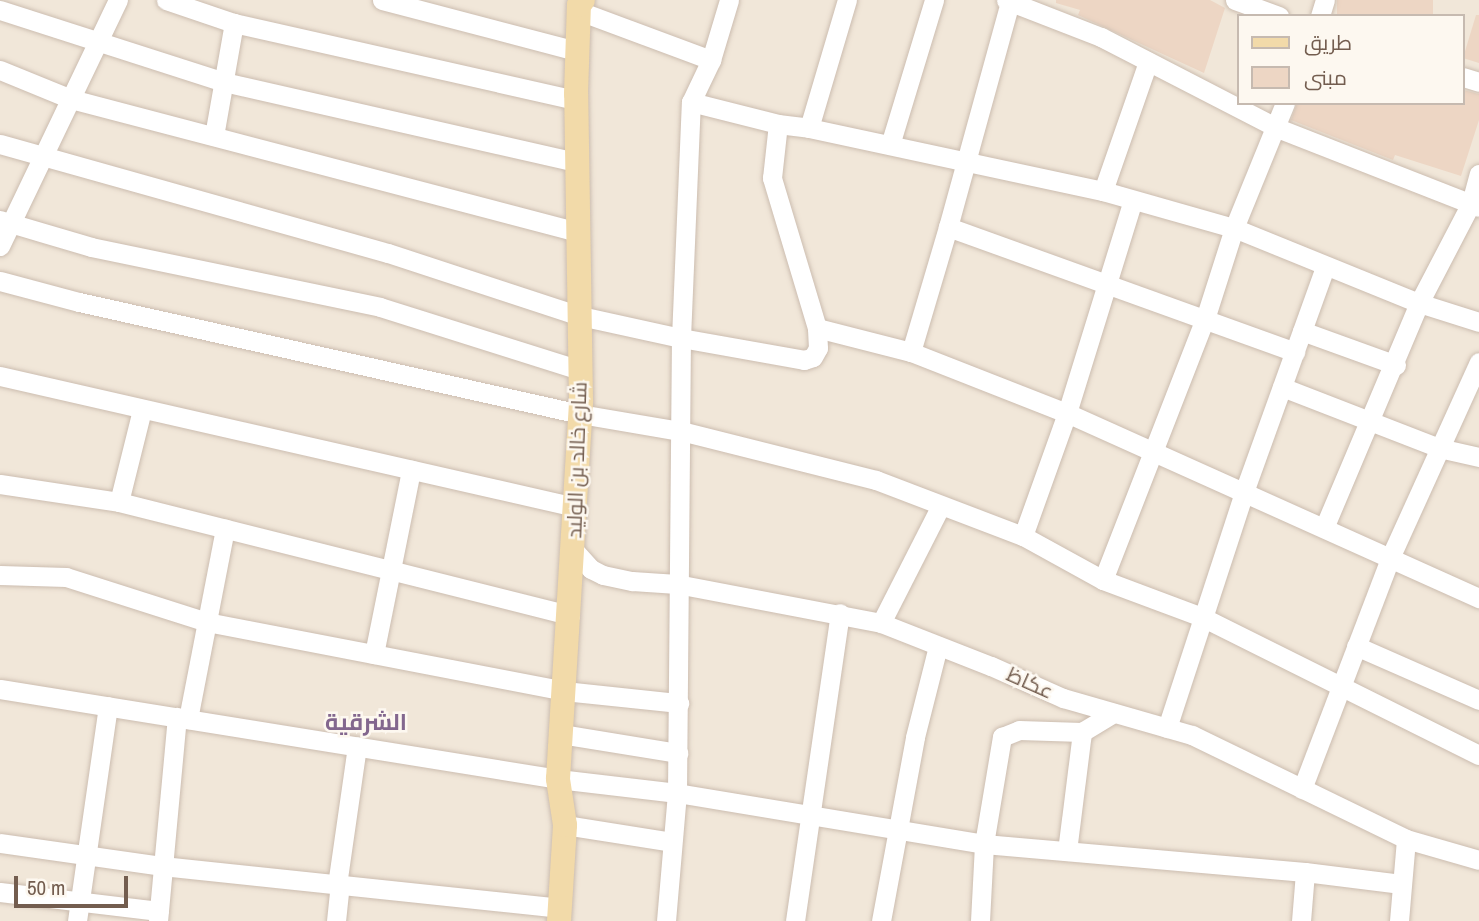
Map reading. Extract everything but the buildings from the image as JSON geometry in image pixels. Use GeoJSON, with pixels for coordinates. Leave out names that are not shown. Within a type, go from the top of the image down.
{"type":"FeatureCollection","features":[{"type":"Feature","properties":{"kind":"main road","name":"شارع خالد بن الوليد"},"geometry":{"type":"LineString","coordinates":[[559,915],[565,825],[558,779],[570,615],[580,414],[576,100],[581,6]]}},
{"type":"Feature","properties":{"kind":"street"},"geometry":{"type":"LineString","coordinates":[[0,246],[6,221],[43,158],[118,0]]}},
{"type":"Feature","properties":{"kind":"street"},"geometry":{"type":"LineString","coordinates":[[166,0],[234,23],[576,100]]}},
{"type":"Feature","properties":{"kind":"street"},"geometry":{"type":"LineString","coordinates":[[383,0],[577,51]]}},
{"type":"Feature","properties":{"kind":"street"},"geometry":{"type":"LineString","coordinates":[[669,921],[677,793],[681,338],[691,102],[711,60],[729,0]]}},
{"type":"Feature","properties":{"kind":"street"},"geometry":{"type":"LineString","coordinates":[[809,128],[847,0]]}},
{"type":"Feature","properties":{"kind":"street"},"geometry":{"type":"LineString","coordinates":[[890,145],[934,0]]}},
{"type":"Feature","properties":{"kind":"street"},"geometry":{"type":"LineString","coordinates":[[1235,0],[1274,14]]}},
{"type":"Feature","properties":{"kind":"street"},"geometry":{"type":"LineString","coordinates":[[911,352],[948,228],[1008,1],[1101,37],[1275,127],[1475,205]]}},
{"type":"Feature","properties":{"kind":"street"},"geometry":{"type":"LineString","coordinates":[[581,6],[711,60]]}},
{"type":"Feature","properties":{"kind":"street"},"geometry":{"type":"LineString","coordinates":[[0,10],[97,44],[224,82],[577,162]]}},
{"type":"Feature","properties":{"kind":"street"},"geometry":{"type":"LineString","coordinates":[[214,136],[234,23]]}},
{"type":"Feature","properties":{"kind":"street"},"geometry":{"type":"LineString","coordinates":[[1103,191],[1149,62]]}},
{"type":"Feature","properties":{"kind":"street"},"geometry":{"type":"LineString","coordinates":[[0,70],[71,99],[578,232]]}},
{"type":"Feature","properties":{"kind":"street"},"geometry":{"type":"LineString","coordinates":[[691,102],[778,124],[809,128],[1103,191],[1234,228],[1325,267],[1419,303],[1479,322]]}},
{"type":"Feature","properties":{"kind":"street"},"geometry":{"type":"LineString","coordinates":[[1103,580],[1205,319],[1234,228],[1284,105]]}},
{"type":"Feature","properties":{"kind":"street"},"geometry":{"type":"LineString","coordinates":[[0,144],[388,253],[580,316],[681,338],[804,360],[813,357],[818,348],[817,328],[772,178],[778,124]]}},
{"type":"Feature","properties":{"kind":"street"},"geometry":{"type":"LineString","coordinates":[[1324,528],[1396,365],[1419,303],[1475,205],[1479,174]]}},
{"type":"Feature","properties":{"kind":"street"},"geometry":{"type":"LineString","coordinates":[[1023,536],[1068,413],[1133,200]]}},
{"type":"Feature","properties":{"kind":"street"},"geometry":{"type":"LineString","coordinates":[[6,221],[92,247],[380,307],[580,370]]}},
{"type":"Feature","properties":{"kind":"street"},"geometry":{"type":"LineString","coordinates":[[948,228],[1294,352]]}},
{"type":"Feature","properties":{"kind":"street"},"geometry":{"type":"LineString","coordinates":[[1167,727],[1244,492],[1325,267]]}},
{"type":"Feature","properties":{"kind":"street"},"geometry":{"type":"LineString","coordinates":[[0,281],[79,302],[580,414],[681,431],[876,480],[940,507],[1023,536],[1103,580],[1202,617],[1479,755]]}},
{"type":"Feature","properties":{"kind":"street"},"geometry":{"type":"LineString","coordinates":[[817,328],[911,352],[1068,413],[1479,598]]}},
{"type":"Feature","properties":{"kind":"street"},"geometry":{"type":"LineString","coordinates":[[1302,331],[1396,365]]}},
{"type":"Feature","properties":{"kind":"street"},"geometry":{"type":"LineString","coordinates":[[1302,789],[1390,558],[1479,362]]}},
{"type":"Feature","properties":{"kind":"street"},"geometry":{"type":"LineString","coordinates":[[0,376],[575,507]]}},
{"type":"Feature","properties":{"kind":"street"},"geometry":{"type":"LineString","coordinates":[[1282,387],[1439,448],[1479,457]]}},
{"type":"Feature","properties":{"kind":"street"},"geometry":{"type":"LineString","coordinates":[[119,502],[142,410]]}},
{"type":"Feature","properties":{"kind":"street"},"geometry":{"type":"LineString","coordinates":[[374,654],[411,470]]}},
{"type":"Feature","properties":{"kind":"street"},"geometry":{"type":"LineString","coordinates":[[0,484],[119,502],[570,615]]}},
{"type":"Feature","properties":{"kind":"street"},"geometry":{"type":"LineString","coordinates":[[881,623],[940,507]]}},
{"type":"Feature","properties":{"kind":"street"},"geometry":{"type":"LineString","coordinates":[[0,892],[78,911],[158,916],[162,866],[183,718],[207,622],[225,529]]}},
{"type":"Feature","properties":{"kind":"street","name":"عكاظ"},"geometry":{"type":"LineString","coordinates":[[573,548],[591,569],[603,575],[632,581],[677,584],[840,613],[881,623],[991,666],[1063,698],[1192,734],[1406,839],[1479,860]]}},
{"type":"Feature","properties":{"kind":"street"},"geometry":{"type":"LineString","coordinates":[[0,575],[66,577],[207,622],[564,691],[679,703]]}},
{"type":"Feature","properties":{"kind":"street"},"geometry":{"type":"LineString","coordinates":[[796,921],[840,613]]}},
{"type":"Feature","properties":{"kind":"street"},"geometry":{"type":"LineString","coordinates":[[881,921],[915,737],[938,646]]}},
{"type":"Feature","properties":{"kind":"street"},"geometry":{"type":"LineString","coordinates":[[1356,646],[1479,700]]}},
{"type":"Feature","properties":{"kind":"street"},"geometry":{"type":"LineString","coordinates":[[0,689],[558,779],[677,793],[984,844],[1305,872],[1401,884]]}},
{"type":"Feature","properties":{"kind":"street"},"geometry":{"type":"LineString","coordinates":[[78,911],[108,706]]}},
{"type":"Feature","properties":{"kind":"street"},"geometry":{"type":"LineString","coordinates":[[980,921],[984,844],[1002,737],[1018,730],[1082,732],[1114,713]]}},
{"type":"Feature","properties":{"kind":"street"},"geometry":{"type":"LineString","coordinates":[[1067,851],[1082,732]]}},
{"type":"Feature","properties":{"kind":"street"},"geometry":{"type":"LineString","coordinates":[[561,734],[678,753]]}},
{"type":"Feature","properties":{"kind":"street"},"geometry":{"type":"LineString","coordinates":[[336,921],[338,885],[357,747]]}},
{"type":"Feature","properties":{"kind":"street"},"geometry":{"type":"LineString","coordinates":[[565,825],[673,842]]}},
{"type":"Feature","properties":{"kind":"street"},"geometry":{"type":"LineString","coordinates":[[1399,921],[1406,839]]}},
{"type":"Feature","properties":{"kind":"street"},"geometry":{"type":"LineString","coordinates":[[0,843],[162,866],[338,885],[559,915]]}},
{"type":"Feature","properties":{"kind":"street"},"geometry":{"type":"LineString","coordinates":[[1301,921],[1305,872]]}},
{"type":"Feature","properties":{"kind":"shaded area"},"geometry":{"type":"Polygon","coordinates":[[[0,0],[1479,0],[1479,921],[0,921],[0,0]]]}},
{"type":"Feature","properties":{"kind":"district","name":"الشرقية"},"geometry":{"type":"Point","coordinates":[366,722]}}]}
